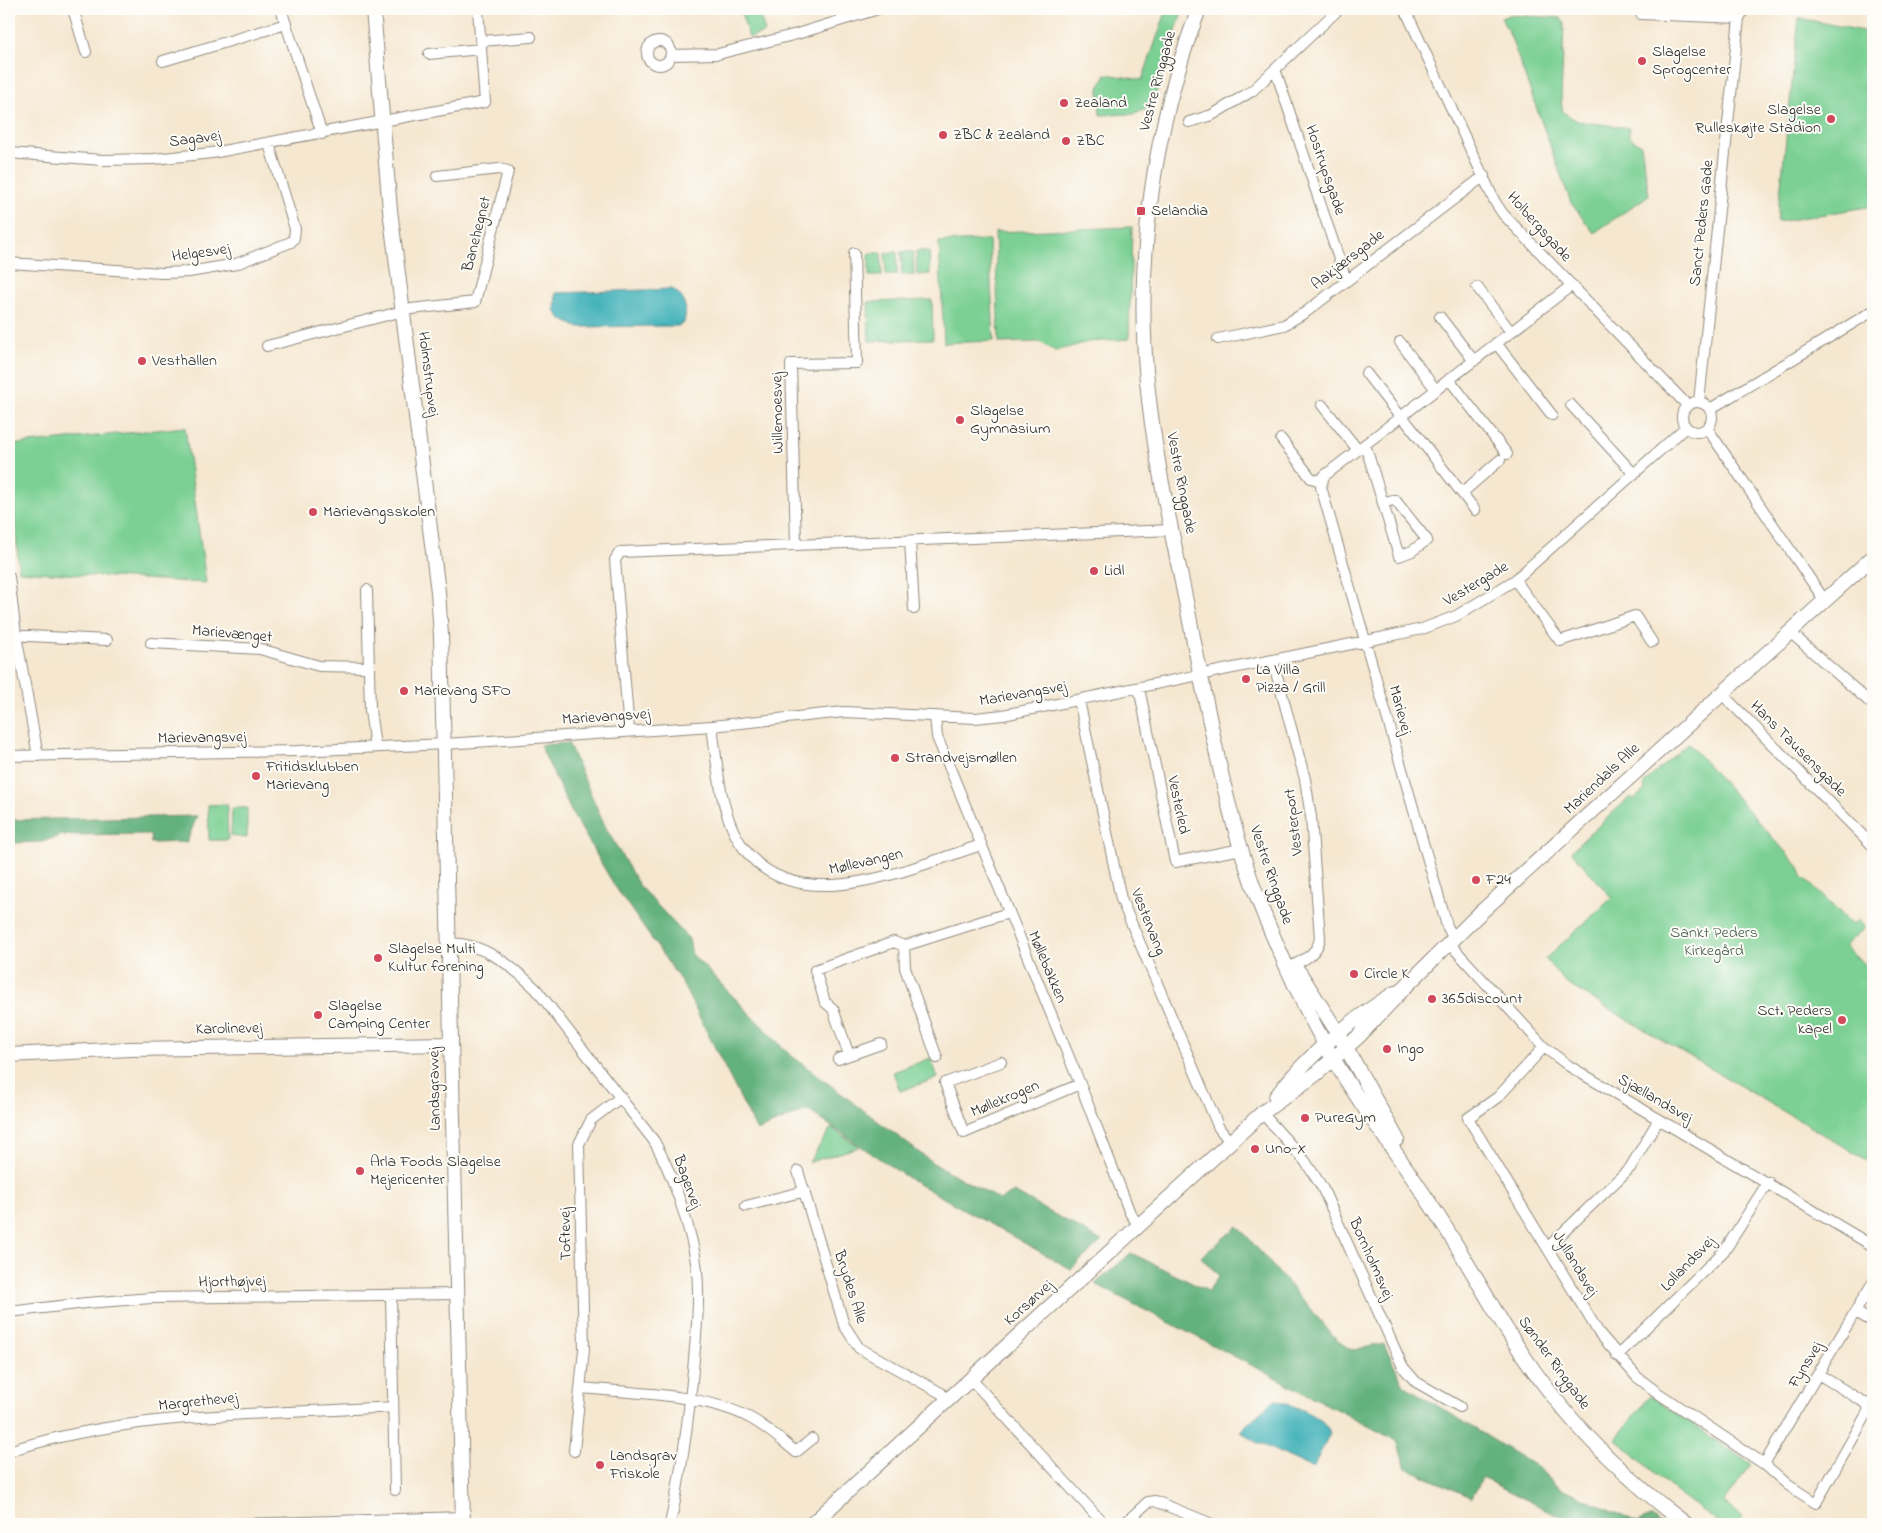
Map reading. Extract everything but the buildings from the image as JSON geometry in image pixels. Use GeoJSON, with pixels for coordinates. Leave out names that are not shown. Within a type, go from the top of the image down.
{"type":"FeatureCollection","features":[{"type":"Feature","properties":{"kind":"street"},"geometry":{"type":"LineString","coordinates":[[73,9],[86,52]]}},
{"type":"Feature","properties":{"kind":"street"},"geometry":{"type":"LineString","coordinates":[[281,9],[322,134]]}},
{"type":"Feature","properties":{"kind":"street","name":"Holmstrupvej"},"geometry":{"type":"LineString","coordinates":[[372,9],[402,312],[438,592],[445,744]]}},
{"type":"Feature","properties":{"kind":"street"},"geometry":{"type":"LineString","coordinates":[[478,9],[481,45]]}},
{"type":"Feature","properties":{"kind":"street"},"geometry":{"type":"LineString","coordinates":[[671,55],[718,54],[797,34],[878,9]]}},
{"type":"Feature","properties":{"kind":"street","name":"Vestre Ringgade"},"geometry":{"type":"LineString","coordinates":[[1198,9],[1176,73],[1161,137],[1148,224],[1144,274],[1147,381],[1153,432],[1201,676],[1241,849],[1256,895],[1298,988],[1314,1009],[1336,1046]]}},
{"type":"Feature","properties":{"kind":"street"},"geometry":{"type":"LineString","coordinates":[[1189,122],[1212,115],[1235,103],[1252,91],[1339,9]]}},
{"type":"Feature","properties":{"kind":"street","name":"Holbergsgade"},"geometry":{"type":"LineString","coordinates":[[1405,9],[1503,214],[1687,405]]}},
{"type":"Feature","properties":{"kind":"street","name":"Sanct Peders Gade"},"geometry":{"type":"LineString","coordinates":[[1640,14],[1741,13],[1698,402]]}},
{"type":"Feature","properties":{"kind":"street"},"geometry":{"type":"LineString","coordinates":[[163,61],[286,24]]}},
{"type":"Feature","properties":{"kind":"street"},"geometry":{"type":"LineString","coordinates":[[430,54],[531,37]]}},
{"type":"Feature","properties":{"kind":"street","name":"Sagavej"},"geometry":{"type":"LineString","coordinates":[[9,153],[102,160],[154,159],[212,154],[485,102],[481,45]]}},
{"type":"Feature","properties":{"kind":"street","name":"Hostrupsgade"},"geometry":{"type":"LineString","coordinates":[[1275,69],[1344,274],[1348,279]]}},
{"type":"Feature","properties":{"kind":"street","name":"Helgesvej"},"geometry":{"type":"LineString","coordinates":[[9,263],[162,273],[189,272],[236,264],[291,242],[294,238],[295,228],[270,144]]}},
{"type":"Feature","properties":{"kind":"street","name":"Banehegnet"},"geometry":{"type":"LineString","coordinates":[[402,312],[475,302],[508,171],[499,169],[437,176]]}},
{"type":"Feature","properties":{"kind":"street","name":"Aakjærsgade"},"geometry":{"type":"LineString","coordinates":[[1218,339],[1284,324],[1306,312],[1484,176]]}},
{"type":"Feature","properties":{"kind":"street","name":"Willemoesvej"},"geometry":{"type":"LineString","coordinates":[[796,545],[790,364],[857,363],[854,253]]}},
{"type":"Feature","properties":{"kind":"street"},"geometry":{"type":"LineString","coordinates":[[1281,440],[1311,478],[1321,484],[1361,447],[1572,285]]}},
{"type":"Feature","properties":{"kind":"street"},"geometry":{"type":"LineString","coordinates":[[1477,287],[1511,332]]}},
{"type":"Feature","properties":{"kind":"street"},"geometry":{"type":"LineString","coordinates":[[1710,409],[1873,311]]}},
{"type":"Feature","properties":{"kind":"street"},"geometry":{"type":"LineString","coordinates":[[267,346],[402,312]]}},
{"type":"Feature","properties":{"kind":"street"},"geometry":{"type":"LineString","coordinates":[[1440,317],[1474,361]]}},
{"type":"Feature","properties":{"kind":"street"},"geometry":{"type":"LineString","coordinates":[[1400,342],[1436,390]]}},
{"type":"Feature","properties":{"kind":"street"},"geometry":{"type":"LineString","coordinates":[[1496,344],[1552,414]]}},
{"type":"Feature","properties":{"kind":"street"},"geometry":{"type":"LineString","coordinates":[[1366,373],[1475,510]]}},
{"type":"Feature","properties":{"kind":"street"},"geometry":{"type":"LineString","coordinates":[[1450,379],[1504,457],[1462,493]]}},
{"type":"Feature","properties":{"kind":"street"},"geometry":{"type":"LineString","coordinates":[[1698,402],[1710,409],[1712,419],[1707,428],[1696,431],[1686,427],[1682,416],[1687,405],[1698,402]]}},
{"type":"Feature","properties":{"kind":"street"},"geometry":{"type":"LineString","coordinates":[[1322,405],[1361,447],[1383,502],[1399,556],[1412,551],[1427,540],[1395,500],[1383,502]]}},
{"type":"Feature","properties":{"kind":"street"},"geometry":{"type":"LineString","coordinates":[[1571,405],[1634,474]]}},
{"type":"Feature","properties":{"kind":"street","name":"Vestergade"},"geometry":{"type":"LineString","coordinates":[[1201,676],[1422,628],[1456,616],[1515,580],[1686,427]]}},
{"type":"Feature","properties":{"kind":"street"},"geometry":{"type":"LineString","coordinates":[[1707,428],[1825,601]]}},
{"type":"Feature","properties":{"kind":"street","name":"Marievej"},"geometry":{"type":"LineString","coordinates":[[1321,484],[1452,941]]}},
{"type":"Feature","properties":{"kind":"street"},"geometry":{"type":"LineString","coordinates":[[629,731],[615,560],[617,554],[624,551],[1172,530]]}},
{"type":"Feature","properties":{"kind":"street"},"geometry":{"type":"LineString","coordinates":[[910,541],[914,609]]}},
{"type":"Feature","properties":{"kind":"street","name":"Mariendals Alle"},"geometry":{"type":"LineString","coordinates":[[1265,1110],[1336,1046],[1356,1017],[1406,986],[1452,941],[1873,557]]}},
{"type":"Feature","properties":{"kind":"street"},"geometry":{"type":"LineString","coordinates":[[9,576],[12,635],[38,756]]}},
{"type":"Feature","properties":{"kind":"street"},"geometry":{"type":"LineString","coordinates":[[1515,580],[1560,641],[1635,616],[1652,642]]}},
{"type":"Feature","properties":{"kind":"street"},"geometry":{"type":"LineString","coordinates":[[367,590],[370,710],[376,747]]}},
{"type":"Feature","properties":{"kind":"street"},"geometry":{"type":"LineString","coordinates":[[1791,633],[1873,704]]}},
{"type":"Feature","properties":{"kind":"street"},"geometry":{"type":"LineString","coordinates":[[12,635],[107,640]]}},
{"type":"Feature","properties":{"kind":"street","name":"Marievænget"},"geometry":{"type":"LineString","coordinates":[[151,643],[260,649],[319,666],[368,667]]}},
{"type":"Feature","properties":{"kind":"street","name":"Vesterport"},"geometry":{"type":"LineString","coordinates":[[1273,661],[1305,779],[1311,817],[1320,938],[1314,953],[1288,963]]}},
{"type":"Feature","properties":{"kind":"street","name":"Marievangsvej"},"geometry":{"type":"LineString","coordinates":[[9,756],[445,744],[712,726],[844,712],[975,718],[1003,715],[1201,676]]}},
{"type":"Feature","properties":{"kind":"street","name":"Vesterled"},"geometry":{"type":"LineString","coordinates":[[1139,688],[1175,862],[1241,849]]}},
{"type":"Feature","properties":{"kind":"street","name":"Hans Tausensgade"},"geometry":{"type":"LineString","coordinates":[[1722,694],[1873,846]]}},
{"type":"Feature","properties":{"kind":"street","name":"Vestervang"},"geometry":{"type":"LineString","coordinates":[[1079,700],[1122,899],[1219,1128],[1230,1142]]}},
{"type":"Feature","properties":{"kind":"street","name":"Møllebakken"},"geometry":{"type":"LineString","coordinates":[[936,716],[937,737],[1080,1084],[1130,1213],[1139,1226]]}},
{"type":"Feature","properties":{"kind":"street","name":"Møllevangen"},"geometry":{"type":"LineString","coordinates":[[712,726],[729,820],[736,836],[757,862],[782,878],[810,886],[871,880],[981,845]]}},
{"type":"Feature","properties":{"kind":"street","name":"Landsgravvej"},"geometry":{"type":"LineString","coordinates":[[445,744],[463,1521]]}},
{"type":"Feature","properties":{"kind":"street"},"geometry":{"type":"LineString","coordinates":[[850,1055],[833,1008],[825,1002],[815,970],[894,942],[904,946],[1008,913]]}},
{"type":"Feature","properties":{"kind":"street","name":"Sjællandsvej"},"geometry":{"type":"LineString","coordinates":[[1452,941],[1544,1047],[1570,1066],[1873,1246]]}},
{"type":"Feature","properties":{"kind":"street","name":"Bagervej"},"geometry":{"type":"LineString","coordinates":[[449,944],[477,947],[522,975],[536,989],[654,1141],[663,1158],[695,1255],[698,1312],[684,1459],[670,1524]]}},
{"type":"Feature","properties":{"kind":"street"},"geometry":{"type":"LineString","coordinates":[[904,946],[905,968],[936,1058]]}},
{"type":"Feature","properties":{"kind":"street","name":"Vestre Ringgade"},"geometry":{"type":"LineString","coordinates":[[1288,963],[1336,1046]]}},
{"type":"Feature","properties":{"kind":"street","name":"Karolinevej"},"geometry":{"type":"LineString","coordinates":[[9,1055],[130,1049],[451,1044]]}},
{"type":"Feature","properties":{"kind":"street"},"geometry":{"type":"LineString","coordinates":[[838,1059],[881,1044]]}},
{"type":"Feature","properties":{"kind":"street","name":"Sønder Ringgade"},"geometry":{"type":"LineString","coordinates":[[1336,1046],[1419,1179],[1442,1221]]}},
{"type":"Feature","properties":{"kind":"street","name":"Sønder Ringgade"},"geometry":{"type":"LineString","coordinates":[[1336,1046],[1507,1330],[1541,1381],[1567,1414],[1598,1448],[1686,1524]]}},
{"type":"Feature","properties":{"kind":"street","name":"Jyllandsvej"},"geometry":{"type":"LineString","coordinates":[[1544,1047],[1498,1097],[1468,1118],[1599,1333],[1617,1356],[1637,1377],[1658,1394],[1764,1464],[1788,1485],[1816,1503],[1869,1410],[1866,1404],[1818,1374]]}},
{"type":"Feature","properties":{"kind":"street","name":"Møllekrogen"},"geometry":{"type":"LineString","coordinates":[[1000,1062],[945,1083],[964,1133],[1080,1084]]}},
{"type":"Feature","properties":{"kind":"street","name":"Toftevej"},"geometry":{"type":"LineString","coordinates":[[574,1451],[584,1349],[579,1144],[591,1120],[620,1097]]}},
{"type":"Feature","properties":{"kind":"street","name":"Korsørvej"},"geometry":{"type":"LineString","coordinates":[[812,1524],[1265,1110]]}},
{"type":"Feature","properties":{"kind":"street","name":"Bornholmsvej"},"geometry":{"type":"LineString","coordinates":[[1265,1110],[1305,1161],[1322,1187],[1403,1367],[1416,1382],[1460,1407]]}},
{"type":"Feature","properties":{"kind":"street"},"geometry":{"type":"LineString","coordinates":[[1547,1248],[1630,1168],[1660,1119]]}},
{"type":"Feature","properties":{"kind":"street","name":"Brydes Alle"},"geometry":{"type":"LineString","coordinates":[[798,1171],[844,1325],[852,1339],[871,1356],[941,1393],[947,1400]]}},
{"type":"Feature","properties":{"kind":"street","name":"Lollandsvej"},"geometry":{"type":"LineString","coordinates":[[1617,1356],[1725,1250],[1768,1182]]}},
{"type":"Feature","properties":{"kind":"street"},"geometry":{"type":"LineString","coordinates":[[746,1206],[805,1191]]}},
{"type":"Feature","properties":{"kind":"street","name":"Fynsvej"},"geometry":{"type":"LineString","coordinates":[[1764,1464],[1873,1282]]}},
{"type":"Feature","properties":{"kind":"street","name":"Hjorthøjvej"},"geometry":{"type":"LineString","coordinates":[[9,1312],[152,1298],[457,1294]]}},
{"type":"Feature","properties":{"kind":"street"},"geometry":{"type":"LineString","coordinates":[[391,1295],[394,1490]]}},
{"type":"Feature","properties":{"kind":"street"},"geometry":{"type":"LineString","coordinates":[[1856,1312],[1873,1322]]}},
{"type":"Feature","properties":{"kind":"street"},"geometry":{"type":"LineString","coordinates":[[971,1379],[1104,1524]]}},
{"type":"Feature","properties":{"kind":"street"},"geometry":{"type":"LineString","coordinates":[[581,1388],[691,1400],[719,1406],[750,1418],[773,1433],[796,1452],[812,1440]]}},
{"type":"Feature","properties":{"kind":"street","name":"Margrethevej"},"geometry":{"type":"LineString","coordinates":[[9,1451],[95,1430],[164,1420],[239,1412],[393,1407]]}},
{"type":"Feature","properties":{"kind":"street"},"geometry":{"type":"LineString","coordinates":[[1124,1524],[1148,1502],[1155,1501],[1212,1524]]}},
{"type":"Feature","properties":{"kind":"street"},"geometry":{"type":"LineString","coordinates":[[240,1524],[463,1521]]}},
{"type":"Feature","properties":{"kind":"green space"},"geometry":{"type":"Polygon","coordinates":[[[740,9],[758,9],[765,32],[749,38],[740,9]]]}},
{"type":"Feature","properties":{"kind":"green space"},"geometry":{"type":"Polygon","coordinates":[[[1167,9],[1183,9],[1152,106],[1135,114],[1100,115],[1099,88],[1106,74],[1142,80],[1167,9]]]}},
{"type":"Feature","properties":{"kind":"green space"},"geometry":{"type":"Polygon","coordinates":[[[1509,15],[1561,18],[1564,23],[1561,101],[1563,112],[1577,121],[1629,128],[1629,137],[1641,145],[1649,195],[1594,233],[1571,203],[1510,35],[1501,18],[1509,15]]]}},
{"type":"Feature","properties":{"kind":"green space","name":"Slagelse Rulleskøjte Stadion"},"geometry":{"type":"Polygon","coordinates":[[[1799,18],[1873,33],[1873,206],[1777,222],[1799,18]]]}},
{"type":"Feature","properties":{"kind":"green space"},"geometry":{"type":"Polygon","coordinates":[[[1132,227],[1129,339],[1088,342],[1055,351],[1040,342],[999,343],[995,232],[1132,227]]]}},
{"type":"Feature","properties":{"kind":"green space"},"geometry":{"type":"Polygon","coordinates":[[[989,240],[994,341],[944,343],[939,242],[989,240]]]}},
{"type":"Feature","properties":{"kind":"green space"},"geometry":{"type":"Polygon","coordinates":[[[916,251],[929,251],[930,274],[917,275],[916,251]]]}},
{"type":"Feature","properties":{"kind":"green space"},"geometry":{"type":"Polygon","coordinates":[[[897,252],[897,275],[886,275],[885,253],[897,252]]]}},
{"type":"Feature","properties":{"kind":"green space"},"geometry":{"type":"Polygon","coordinates":[[[901,252],[913,252],[914,275],[902,275],[901,252]]]}},
{"type":"Feature","properties":{"kind":"green space"},"geometry":{"type":"Polygon","coordinates":[[[869,253],[881,253],[882,276],[869,276],[869,253]]]}},
{"type":"Feature","properties":{"kind":"green space"},"geometry":{"type":"Polygon","coordinates":[[[932,300],[933,339],[869,341],[868,302],[932,300]]]}},
{"type":"Feature","properties":{"kind":"green space"},"geometry":{"type":"Polygon","coordinates":[[[185,427],[206,583],[19,571],[9,445],[185,427]]]}},
{"type":"Feature","properties":{"kind":"green space"},"geometry":{"type":"Polygon","coordinates":[[[568,743],[607,830],[640,887],[689,939],[692,954],[788,1053],[933,1163],[1000,1200],[1014,1192],[1102,1241],[1071,1269],[911,1180],[807,1110],[757,1131],[681,981],[614,885],[570,809],[540,745],[568,743]]]}},
{"type":"Feature","properties":{"kind":"green space","name":"Sankt Peders Kirkegård"},"geometry":{"type":"Polygon","coordinates":[[[1688,743],[1799,867],[1802,876],[1852,925],[1858,920],[1865,927],[1845,946],[1873,974],[1873,1164],[1567,984],[1545,959],[1612,898],[1571,851],[1630,797],[1634,799],[1645,790],[1644,783],[1688,743]]]}},
{"type":"Feature","properties":{"kind":"green space"},"geometry":{"type":"Polygon","coordinates":[[[227,804],[228,840],[209,840],[208,805],[227,804]]]}},
{"type":"Feature","properties":{"kind":"green space"},"geometry":{"type":"Polygon","coordinates":[[[232,808],[247,808],[247,838],[231,836],[232,808]]]}},
{"type":"Feature","properties":{"kind":"green space"},"geometry":{"type":"Polygon","coordinates":[[[197,816],[187,842],[151,843],[150,834],[62,835],[42,842],[9,843],[9,820],[197,816]]]}},
{"type":"Feature","properties":{"kind":"green space"},"geometry":{"type":"Polygon","coordinates":[[[931,1058],[938,1078],[900,1091],[893,1072],[931,1058]]]}},
{"type":"Feature","properties":{"kind":"green space"},"geometry":{"type":"Polygon","coordinates":[[[831,1128],[859,1147],[809,1162],[831,1128]]]}},
{"type":"Feature","properties":{"kind":"green space"},"geometry":{"type":"Polygon","coordinates":[[[1238,1226],[1338,1341],[1351,1350],[1384,1344],[1404,1385],[1537,1467],[1556,1485],[1637,1523],[1651,1517],[1661,1524],[1576,1524],[1482,1478],[1472,1498],[1406,1468],[1397,1441],[1095,1284],[1131,1253],[1208,1291],[1219,1276],[1201,1257],[1238,1226]]]}},
{"type":"Feature","properties":{"kind":"green space"},"geometry":{"type":"Polygon","coordinates":[[[1650,1396],[1751,1464],[1724,1503],[1742,1517],[1737,1524],[1722,1524],[1714,1519],[1675,1491],[1616,1439],[1650,1396]]]}},
{"type":"Feature","properties":{"kind":"water"},"geometry":{"type":"Polygon","coordinates":[[[672,289],[683,300],[685,308],[684,323],[678,326],[577,327],[561,319],[555,311],[556,293],[672,289]]]}},
{"type":"Feature","properties":{"kind":"water"},"geometry":{"type":"Polygon","coordinates":[[[1275,1399],[1315,1416],[1327,1427],[1330,1433],[1313,1468],[1256,1442],[1240,1431],[1275,1399]]]}},
{"type":"Feature","properties":{"kind":"place","name":"Slagelse Sprogcenter"},"geometry":{"type":"Point","coordinates":[1642,61]}},
{"type":"Feature","properties":{"kind":"place","name":"Zealand"},"geometry":{"type":"Point","coordinates":[1064,103]}},
{"type":"Feature","properties":{"kind":"place","name":"Slagelse Rulleskøjte Stadion"},"geometry":{"type":"Point","coordinates":[1831,119]}},
{"type":"Feature","properties":{"kind":"place","name":"ZBC & Zealand"},"geometry":{"type":"Point","coordinates":[943,135]}},
{"type":"Feature","properties":{"kind":"place","name":"ZBC"},"geometry":{"type":"Point","coordinates":[1066,141]}},
{"type":"Feature","properties":{"kind":"place","name":"Selandia"},"geometry":{"type":"Point","coordinates":[1141,211]}},
{"type":"Feature","properties":{"kind":"place","name":"Vesthallen"},"geometry":{"type":"Point","coordinates":[142,361]}},
{"type":"Feature","properties":{"kind":"place","name":"Slagelse Gymnasium"},"geometry":{"type":"Point","coordinates":[960,420]}},
{"type":"Feature","properties":{"kind":"place","name":"Marievangsskolen"},"geometry":{"type":"Point","coordinates":[313,512]}},
{"type":"Feature","properties":{"kind":"place","name":"Lidl"},"geometry":{"type":"Point","coordinates":[1094,571]}},
{"type":"Feature","properties":{"kind":"place","name":"La Villa Pizza / Grill"},"geometry":{"type":"Point","coordinates":[1246,679]}},
{"type":"Feature","properties":{"kind":"place","name":"Marievang SFO"},"geometry":{"type":"Point","coordinates":[404,691]}},
{"type":"Feature","properties":{"kind":"place","name":"Strandvejsmøllen"},"geometry":{"type":"Point","coordinates":[895,758]}},
{"type":"Feature","properties":{"kind":"place","name":"Fritidsklubben Marievang"},"geometry":{"type":"Point","coordinates":[256,776]}},
{"type":"Feature","properties":{"kind":"place","name":"F24"},"geometry":{"type":"Point","coordinates":[1476,880]}},
{"type":"Feature","properties":{"kind":"place","name":"Slagelse Multi Kultur forening"},"geometry":{"type":"Point","coordinates":[378,958]}},
{"type":"Feature","properties":{"kind":"place","name":"Circle K"},"geometry":{"type":"Point","coordinates":[1354,974]}},
{"type":"Feature","properties":{"kind":"place","name":"365discount"},"geometry":{"type":"Point","coordinates":[1432,999]}},
{"type":"Feature","properties":{"kind":"place","name":"Slagelse Camping Center"},"geometry":{"type":"Point","coordinates":[318,1015]}},
{"type":"Feature","properties":{"kind":"place","name":"Sct. Peders kapel"},"geometry":{"type":"Point","coordinates":[1842,1020]}},
{"type":"Feature","properties":{"kind":"place","name":"Ingo"},"geometry":{"type":"Point","coordinates":[1387,1049]}},
{"type":"Feature","properties":{"kind":"place","name":"PureGym"},"geometry":{"type":"Point","coordinates":[1305,1118]}},
{"type":"Feature","properties":{"kind":"place","name":"Uno-X"},"geometry":{"type":"Point","coordinates":[1255,1149]}},
{"type":"Feature","properties":{"kind":"place","name":"Arla Foods Slagelse Mejericenter"},"geometry":{"type":"Point","coordinates":[360,1171]}},
{"type":"Feature","properties":{"kind":"place","name":"Landsgrav Friskole"},"geometry":{"type":"Point","coordinates":[600,1465]}}]}
